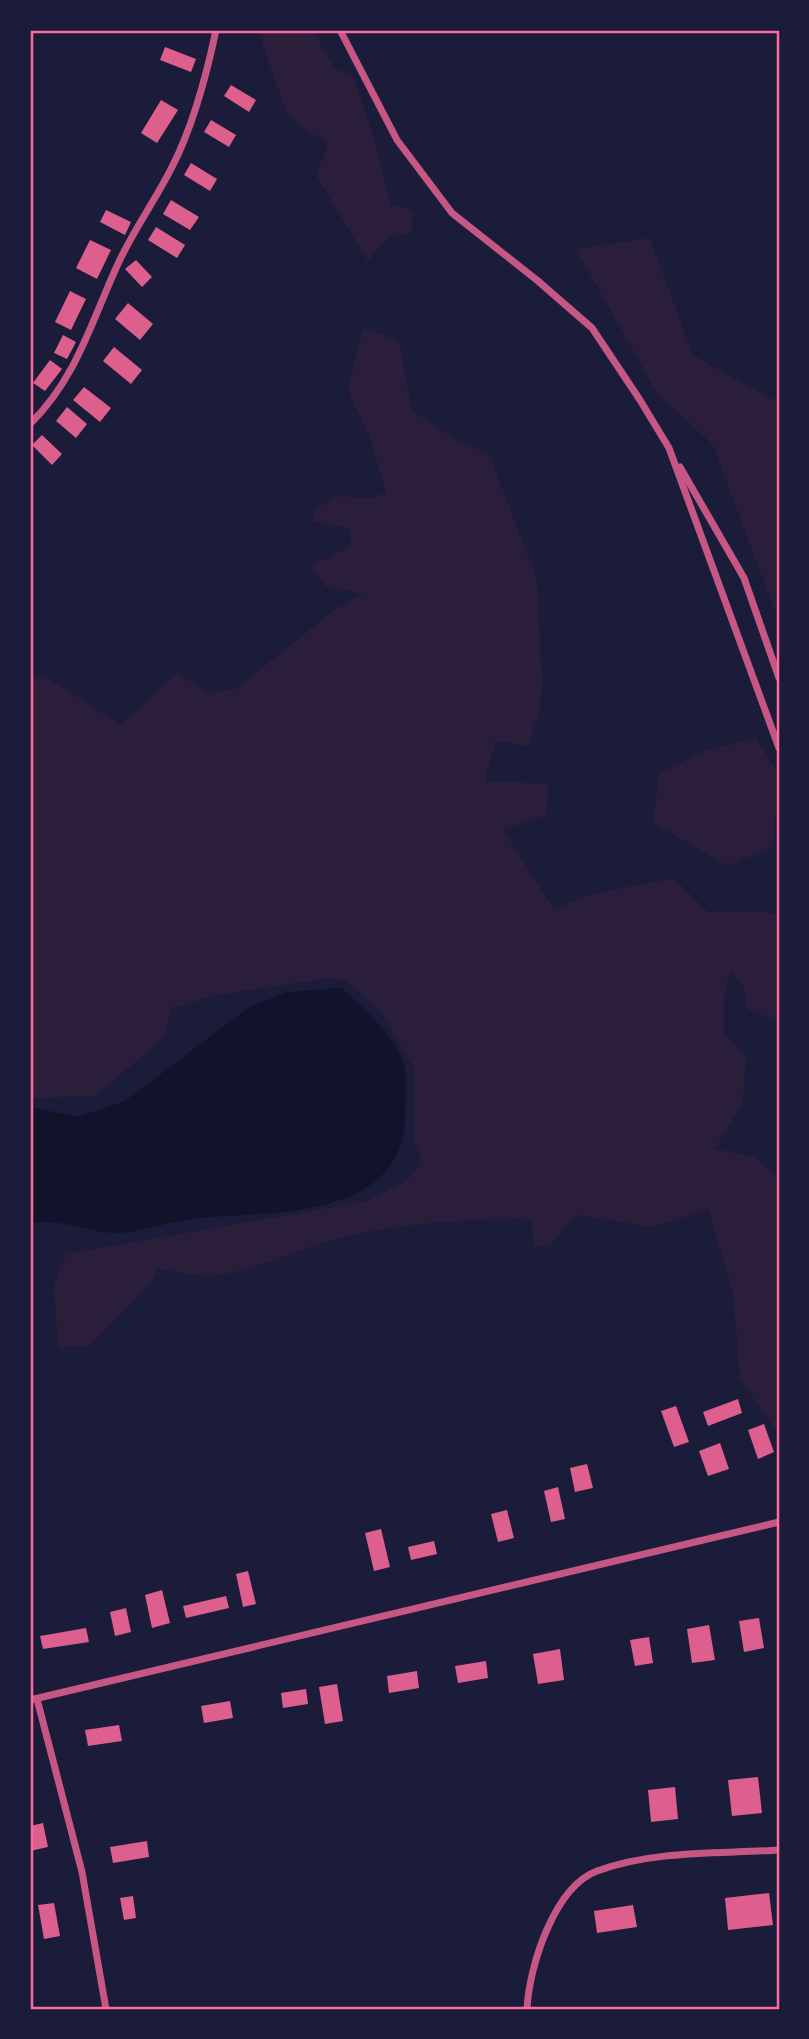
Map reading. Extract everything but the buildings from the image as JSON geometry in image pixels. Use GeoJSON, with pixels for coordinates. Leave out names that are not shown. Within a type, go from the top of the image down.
{"type":"FeatureCollection","features":[{"type":"Feature","properties":{"kind":"street"},"geometry":{"type":"LineString","coordinates":[[30,424],[44,410],[81,355],[118,264],[173,165],[209,62],[215,30]]}},
{"type":"Feature","properties":{"kind":"street"},"geometry":{"type":"LineString","coordinates":[[340,30],[397,140],[452,213],[592,328],[669,448],[744,578],[779,678]]}},
{"type":"Feature","properties":{"kind":"street"},"geometry":{"type":"LineString","coordinates":[[669,448],[779,748]]}},
{"type":"Feature","properties":{"kind":"street"},"geometry":{"type":"LineString","coordinates":[[106,2009],[82,1872],[33,1699],[779,1522]]}},
{"type":"Feature","properties":{"kind":"street"},"geometry":{"type":"LineString","coordinates":[[527,2009],[528,1984],[547,1931],[563,1899],[595,1871],[654,1857],[779,1850]]}},
{"type":"Feature","properties":{"kind":"shaded area"},"geometry":{"type":"Polygon","coordinates":[[[262,30],[313,30],[334,68],[353,76],[375,141],[391,205],[413,210],[412,232],[388,237],[368,261],[316,175],[329,142],[304,130],[286,111],[260,36],[262,30]]]}},
{"type":"Feature","properties":{"kind":"shaded area"},"geometry":{"type":"Polygon","coordinates":[[[650,238],[693,355],[779,403],[779,622],[713,445],[657,393],[576,249],[650,238]]]}},
{"type":"Feature","properties":{"kind":"shaded area"},"geometry":{"type":"Polygon","coordinates":[[[363,328],[399,341],[412,410],[455,439],[489,454],[537,579],[542,683],[539,713],[528,746],[495,741],[485,781],[548,784],[547,815],[503,830],[554,909],[591,894],[674,878],[708,912],[767,912],[779,916],[779,1022],[747,1009],[743,986],[732,973],[725,987],[724,1032],[746,1057],[743,1102],[715,1149],[755,1157],[779,1179],[779,1436],[740,1378],[733,1292],[708,1210],[653,1227],[576,1215],[549,1246],[534,1246],[531,1219],[455,1221],[354,1235],[245,1269],[216,1275],[194,1275],[158,1269],[152,1281],[91,1345],[58,1348],[54,1286],[66,1254],[367,1201],[406,1181],[422,1163],[414,1141],[414,1069],[383,1015],[348,982],[331,978],[217,995],[172,1008],[164,1037],[96,1096],[30,1098],[30,680],[45,676],[121,725],[177,673],[208,693],[236,689],[333,611],[363,594],[325,586],[310,566],[351,546],[350,529],[313,521],[314,509],[337,496],[373,498],[386,492],[369,435],[348,390],[363,328]]]}},
{"type":"Feature","properties":{"kind":"shaded area"},"geometry":{"type":"Polygon","coordinates":[[[756,738],[779,775],[773,846],[728,866],[653,823],[659,773],[705,751],[756,738]]]}},
{"type":"Feature","properties":{"kind":"shaded area"},"geometry":{"type":"Polygon","coordinates":[[[341,988],[369,1013],[387,1034],[400,1056],[406,1077],[405,1114],[399,1149],[383,1174],[360,1192],[330,1203],[297,1210],[198,1218],[119,1233],[53,1222],[30,1224],[30,1107],[78,1117],[125,1101],[248,1008],[287,992],[341,988]]]}}]}
